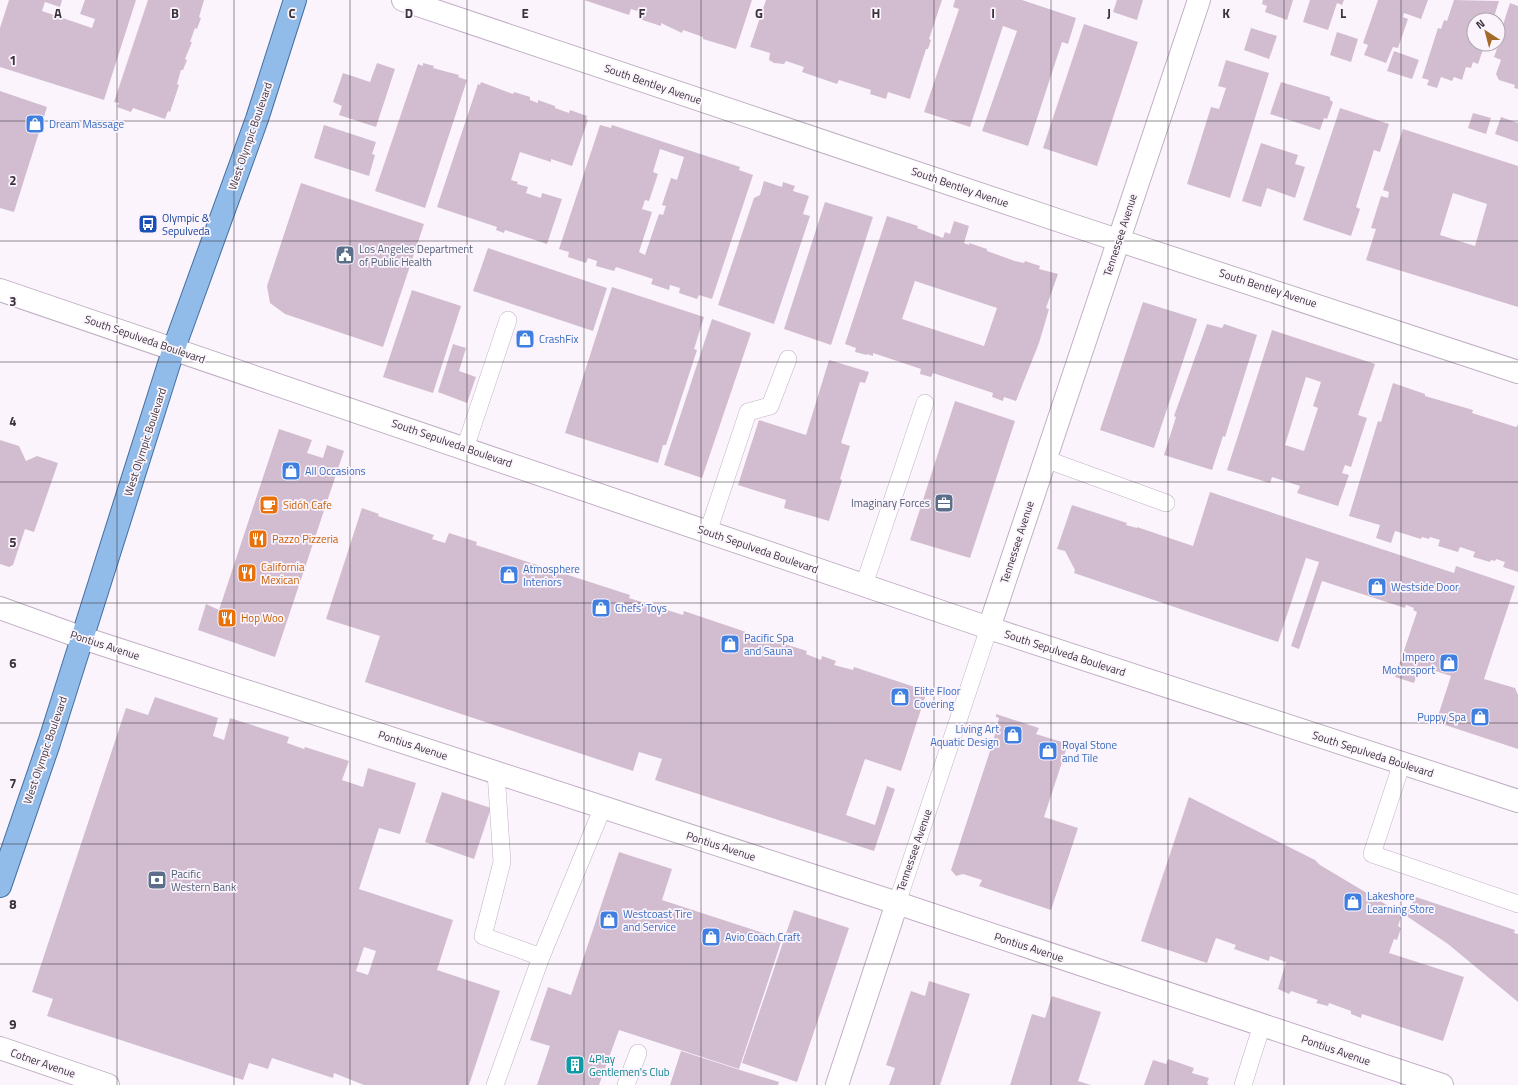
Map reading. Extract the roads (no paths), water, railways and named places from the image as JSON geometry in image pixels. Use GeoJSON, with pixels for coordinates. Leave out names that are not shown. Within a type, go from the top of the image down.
{"type":"FeatureCollection","features":[{"type":"Feature","properties":{"kind":"main road","name":"West Olympic Boulevard"},"geometry":{"type":"LineString","coordinates":[[0,886],[83,638],[174,348],[257,119],[295,0]]}},
{"type":"Feature","properties":{"kind":"street","name":"South Bentley Avenue"},"geometry":{"type":"LineString","coordinates":[[404,0],[1518,372]]}},
{"type":"Feature","properties":{"kind":"street","name":"Tennessee Avenue"},"geometry":{"type":"LineString","coordinates":[[989,628],[1199,0]]}},
{"type":"Feature","properties":{"kind":"street","name":"South Sepulveda Boulevard"},"geometry":{"type":"LineString","coordinates":[[0,290],[174,348],[989,628],[1518,801]]}},
{"type":"Feature","properties":{"kind":"street","name":"Pontius Avenue"},"geometry":{"type":"LineString","coordinates":[[0,608],[83,638],[897,903],[1442,1085]]}},
{"type":"Feature","properties":{"kind":"street","name":"Tennessee Avenue"},"geometry":{"type":"LineString","coordinates":[[837,1085],[897,903]]}},
{"type":"Feature","properties":{"kind":"street","name":"Cotner Avenue"},"geometry":{"type":"LineString","coordinates":[[0,1048],[108,1085]]}},
{"type":"Feature","properties":{"kind":"lane"},"geometry":{"type":"LineString","coordinates":[[465,448],[508,320]]}},
{"type":"Feature","properties":{"kind":"lane"},"geometry":{"type":"LineString","coordinates":[[708,532],[748,412],[770,406],[788,359]]}},
{"type":"Feature","properties":{"kind":"lane"},"geometry":{"type":"LineString","coordinates":[[864,585],[925,403]]}},
{"type":"Feature","properties":{"kind":"lane"},"geometry":{"type":"LineString","coordinates":[[1045,459],[1166,504]]}},
{"type":"Feature","properties":{"kind":"lane","name":"Tennessee Avenue"},"geometry":{"type":"LineString","coordinates":[[897,903],[989,628]]}},
{"type":"Feature","properties":{"kind":"lane"},"geometry":{"type":"LineString","coordinates":[[1402,763],[1372,854],[1518,904]]}},
{"type":"Feature","properties":{"kind":"lane"},"geometry":{"type":"LineString","coordinates":[[496,772],[502,862],[483,936],[541,957]]}},
{"type":"Feature","properties":{"kind":"lane"},"geometry":{"type":"LineString","coordinates":[[494,1085],[541,957],[603,807]]}},
{"type":"Feature","properties":{"kind":"lane"},"geometry":{"type":"LineString","coordinates":[[1243,1085],[1262,1025]]}},
{"type":"Feature","properties":{"kind":"lane"},"geometry":{"type":"LineString","coordinates":[[626,1085],[638,1053]]}},
{"type":"Feature","properties":{"kind":"place","name":"Dream Massage"},"geometry":{"type":"Point","coordinates":[35,124]}},
{"type":"Feature","properties":{"kind":"place","name":"Olympic & Sepulveda"},"geometry":{"type":"Point","coordinates":[148,224]}},
{"type":"Feature","properties":{"kind":"place","name":"Los Angeles Department of Public Health"},"geometry":{"type":"Point","coordinates":[345,255]}},
{"type":"Feature","properties":{"kind":"place","name":"CrashFix"},"geometry":{"type":"Point","coordinates":[525,339]}},
{"type":"Feature","properties":{"kind":"place","name":"All Occasions"},"geometry":{"type":"Point","coordinates":[291,471]}},
{"type":"Feature","properties":{"kind":"place","name":"Imaginary Forces"},"geometry":{"type":"Point","coordinates":[944,503]}},
{"type":"Feature","properties":{"kind":"place","name":"Sidóh Cafe"},"geometry":{"type":"Point","coordinates":[269,505]}},
{"type":"Feature","properties":{"kind":"place","name":"Pazzo Pizzeria"},"geometry":{"type":"Point","coordinates":[258,539]}},
{"type":"Feature","properties":{"kind":"place","name":"California Mexican"},"geometry":{"type":"Point","coordinates":[247,573]}},
{"type":"Feature","properties":{"kind":"place","name":"Atmosphere Interiors"},"geometry":{"type":"Point","coordinates":[509,575]}},
{"type":"Feature","properties":{"kind":"place","name":"Westside Door"},"geometry":{"type":"Point","coordinates":[1377,587]}},
{"type":"Feature","properties":{"kind":"place","name":"Chefs' Toys"},"geometry":{"type":"Point","coordinates":[601,608]}},
{"type":"Feature","properties":{"kind":"place","name":"Hop Woo"},"geometry":{"type":"Point","coordinates":[227,618]}},
{"type":"Feature","properties":{"kind":"place","name":"Pacific Spa and Sauna"},"geometry":{"type":"Point","coordinates":[730,644]}},
{"type":"Feature","properties":{"kind":"place","name":"Impero Motorsport"},"geometry":{"type":"Point","coordinates":[1449,663]}},
{"type":"Feature","properties":{"kind":"place","name":"Elite Floor Covering"},"geometry":{"type":"Point","coordinates":[900,697]}},
{"type":"Feature","properties":{"kind":"place","name":"Puppy Spa"},"geometry":{"type":"Point","coordinates":[1480,717]}},
{"type":"Feature","properties":{"kind":"place","name":"Living Art Aquatic Design"},"geometry":{"type":"Point","coordinates":[1013,735]}},
{"type":"Feature","properties":{"kind":"place","name":"Royal Stone and Tile"},"geometry":{"type":"Point","coordinates":[1048,751]}},
{"type":"Feature","properties":{"kind":"place","name":"Pacific Western Bank"},"geometry":{"type":"Point","coordinates":[157,880]}},
{"type":"Feature","properties":{"kind":"place","name":"Lakeshore Learning Store"},"geometry":{"type":"Point","coordinates":[1353,902]}},
{"type":"Feature","properties":{"kind":"place","name":"Westcoast Tire and Service"},"geometry":{"type":"Point","coordinates":[609,920]}},
{"type":"Feature","properties":{"kind":"place","name":"Avio Coach Craft"},"geometry":{"type":"Point","coordinates":[711,937]}},
{"type":"Feature","properties":{"kind":"place","name":"4Play Gentlemen's Club"},"geometry":{"type":"Point","coordinates":[575,1065]}}]}
